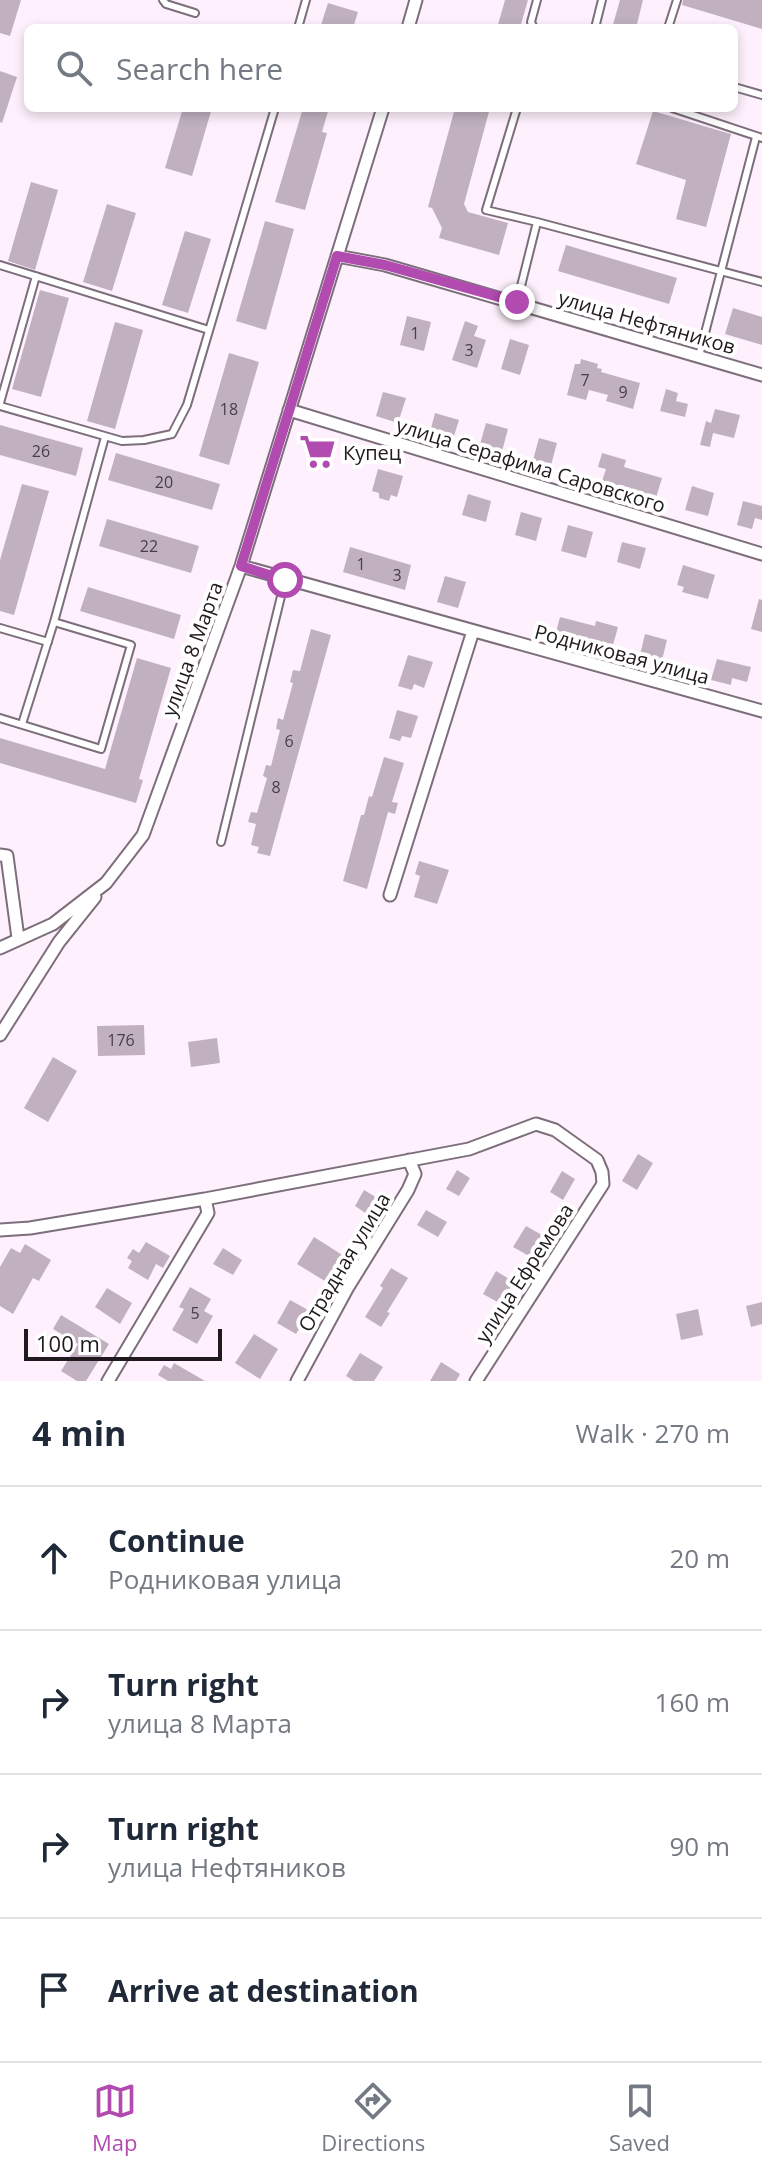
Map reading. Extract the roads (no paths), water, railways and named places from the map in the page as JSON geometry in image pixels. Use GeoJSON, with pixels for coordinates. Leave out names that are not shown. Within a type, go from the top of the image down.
{"type":"FeatureCollection","features":[{"type":"Feature","properties":{"kind":"street"},"geometry":{"type":"LineString","coordinates":[[409,24],[416,0]]}},
{"type":"Feature","properties":{"kind":"street","name":"улица 8 Марта"},"geometry":{"type":"LineString","coordinates":[[106,883],[143,835],[241,566],[382,112]]}},
{"type":"Feature","properties":{"kind":"street","name":"улица Нефтяников"},"geometry":{"type":"LineString","coordinates":[[337,256],[385,265],[762,375]]}},
{"type":"Feature","properties":{"kind":"street","name":"улица Серафима Саровского"},"geometry":{"type":"LineString","coordinates":[[289,410],[762,554]]}},
{"type":"Feature","properties":{"kind":"street","name":"Родниковая улица"},"geometry":{"type":"LineString","coordinates":[[241,566],[761,707]]}},
{"type":"Feature","properties":{"kind":"street"},"geometry":{"type":"LineString","coordinates":[[390,895],[473,631]]}},
{"type":"Feature","properties":{"kind":"street"},"geometry":{"type":"LineString","coordinates":[[0,855],[7,856],[18,938]]}},
{"type":"Feature","properties":{"kind":"street"},"geometry":{"type":"LineString","coordinates":[[0,948],[53,924],[106,883]]}},
{"type":"Feature","properties":{"kind":"street"},"geometry":{"type":"LineString","coordinates":[[0,1035],[59,942],[106,883]]}},
{"type":"Feature","properties":{"kind":"street","name":"улица Ефремова"},"geometry":{"type":"LineString","coordinates":[[409,1160],[469,1149],[536,1124],[555,1130],[597,1160],[602,1172],[603,1184],[476,1381]]}},
{"type":"Feature","properties":{"kind":"street"},"geometry":{"type":"LineString","coordinates":[[0,1241],[3,1230],[205,1199],[409,1160]]}},
{"type":"Feature","properties":{"kind":"street","name":"Отрадная улица"},"geometry":{"type":"LineString","coordinates":[[297,1381],[348,1287],[408,1190],[415,1174],[409,1160]]}},
{"type":"Feature","properties":{"kind":"street"},"geometry":{"type":"LineString","coordinates":[[108,1381],[208,1213],[205,1199]]}},
{"type":"Feature","properties":{"kind":"lane"},"geometry":{"type":"LineString","coordinates":[[163,0],[166,4],[195,13]]}},
{"type":"Feature","properties":{"kind":"lane"},"geometry":{"type":"LineString","coordinates":[[299,24],[306,0]]}},
{"type":"Feature","properties":{"kind":"lane"},"geometry":{"type":"LineString","coordinates":[[532,24],[537,0]]}},
{"type":"Feature","properties":{"kind":"lane"},"geometry":{"type":"LineString","coordinates":[[596,24],[602,0]]}},
{"type":"Feature","properties":{"kind":"lane"},"geometry":{"type":"LineString","coordinates":[[669,24],[677,0]]}},
{"type":"Feature","properties":{"kind":"lane"},"geometry":{"type":"LineString","coordinates":[[738,88],[762,95]]}},
{"type":"Feature","properties":{"kind":"lane"},"geometry":{"type":"LineString","coordinates":[[36,276],[0,404],[122,441],[172,434],[187,405],[274,112]]}},
{"type":"Feature","properties":{"kind":"lane"},"geometry":{"type":"LineString","coordinates":[[516,112],[486,210],[762,282]]}},
{"type":"Feature","properties":{"kind":"lane"},"geometry":{"type":"LineString","coordinates":[[684,112],[759,138],[699,356]]}},
{"type":"Feature","properties":{"kind":"lane"},"geometry":{"type":"LineString","coordinates":[[517,302],[537,222]]}},
{"type":"Feature","properties":{"kind":"lane"},"geometry":{"type":"LineString","coordinates":[[0,265],[209,330]]}},
{"type":"Feature","properties":{"kind":"lane"},"geometry":{"type":"LineString","coordinates":[[22,724],[54,622],[105,437]]}},
{"type":"Feature","properties":{"kind":"lane"},"geometry":{"type":"LineString","coordinates":[[221,842],[285,580]]}},
{"type":"Feature","properties":{"kind":"lane"},"geometry":{"type":"LineString","coordinates":[[0,718],[101,749],[131,645],[54,622]]}},
{"type":"Feature","properties":{"kind":"lane"},"geometry":{"type":"LineString","coordinates":[[0,628],[48,642]]}},
{"type":"Feature","properties":{"kind":"place","name":"Купец"},"geometry":{"type":"Point","coordinates":[317,452]}}]}
